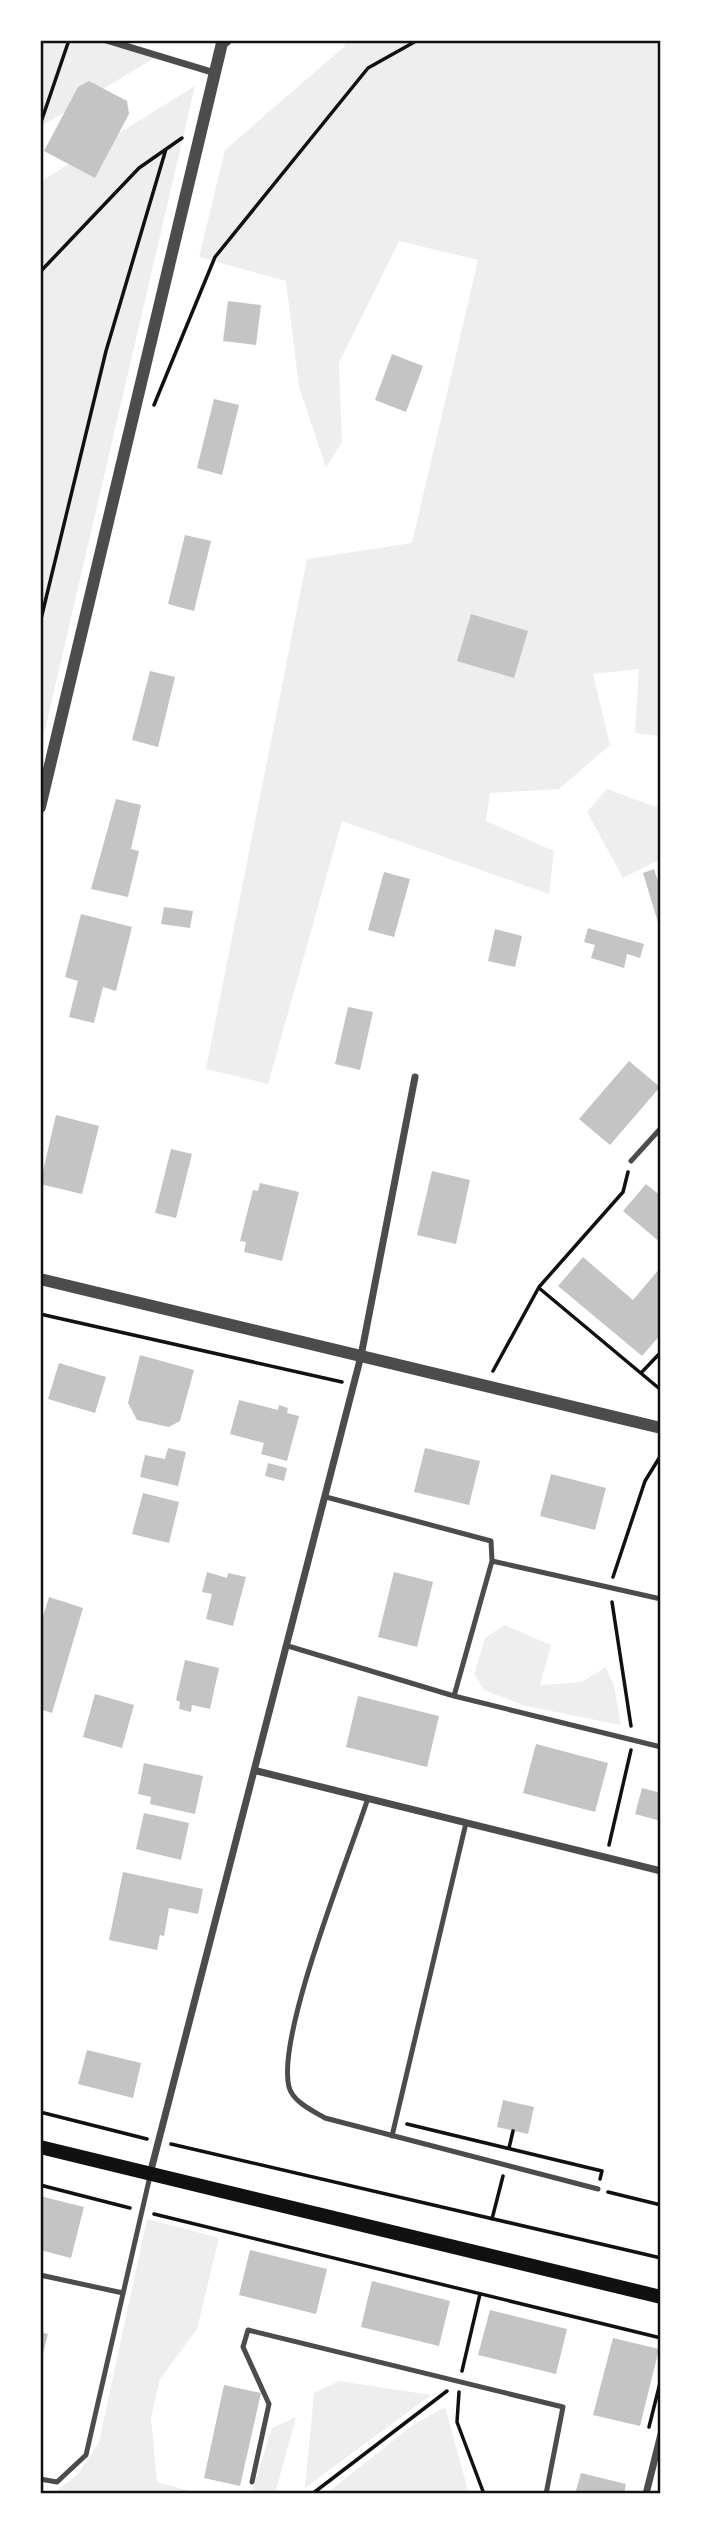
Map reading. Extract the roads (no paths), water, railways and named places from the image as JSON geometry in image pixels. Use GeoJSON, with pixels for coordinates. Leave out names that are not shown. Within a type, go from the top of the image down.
{"type":"FeatureCollection","features":[{"type":"Feature","properties":{"kind":"main road"},"geometry":{"type":"LineString","coordinates":[[40,2147],[661,2297]]}},
{"type":"Feature","properties":{"kind":"street"},"geometry":{"type":"LineString","coordinates":[[106,40],[215,73]]}},
{"type":"Feature","properties":{"kind":"street"},"geometry":{"type":"LineString","coordinates":[[40,807],[224,41]]}},
{"type":"Feature","properties":{"kind":"street"},"geometry":{"type":"LineString","coordinates":[[150,2174],[257,1771],[362,1356],[415,1077]]}},
{"type":"Feature","properties":{"kind":"street"},"geometry":{"type":"LineString","coordinates":[[40,1279],[661,1428]]}},
{"type":"Feature","properties":{"kind":"street"},"geometry":{"type":"LineString","coordinates":[[257,1771],[661,1871]]}},
{"type":"Feature","properties":{"kind":"street"},"geometry":{"type":"LineString","coordinates":[[646,2494],[661,2434]]}},
{"type":"Feature","properties":{"kind":"lane"},"geometry":{"type":"LineString","coordinates":[[631,1161],[661,1128]]}},
{"type":"Feature","properties":{"kind":"lane"},"geometry":{"type":"LineString","coordinates":[[326,1497],[491,1541],[492,1561],[454,1696]]}},
{"type":"Feature","properties":{"kind":"lane"},"geometry":{"type":"LineString","coordinates":[[492,1561],[661,1599]]}},
{"type":"Feature","properties":{"kind":"lane"},"geometry":{"type":"LineString","coordinates":[[288,1646],[454,1696],[661,1747]]}},
{"type":"Feature","properties":{"kind":"lane"},"geometry":{"type":"LineString","coordinates":[[368,1798],[297,2011],[289,2056],[289,2089],[302,2104],[325,2118],[598,2189]]}},
{"type":"Feature","properties":{"kind":"lane"},"geometry":{"type":"LineString","coordinates":[[392,2136],[466,1822]]}},
{"type":"Feature","properties":{"kind":"lane"},"geometry":{"type":"LineString","coordinates":[[40,2479],[57,2482],[86,2455],[150,2174]]}},
{"type":"Feature","properties":{"kind":"lane"},"geometry":{"type":"LineString","coordinates":[[40,2276],[122,2293]]}},
{"type":"Feature","properties":{"kind":"lane"},"geometry":{"type":"LineString","coordinates":[[252,2482],[269,2404],[243,2347],[248,2330],[563,2407],[546,2494]]}}]}
